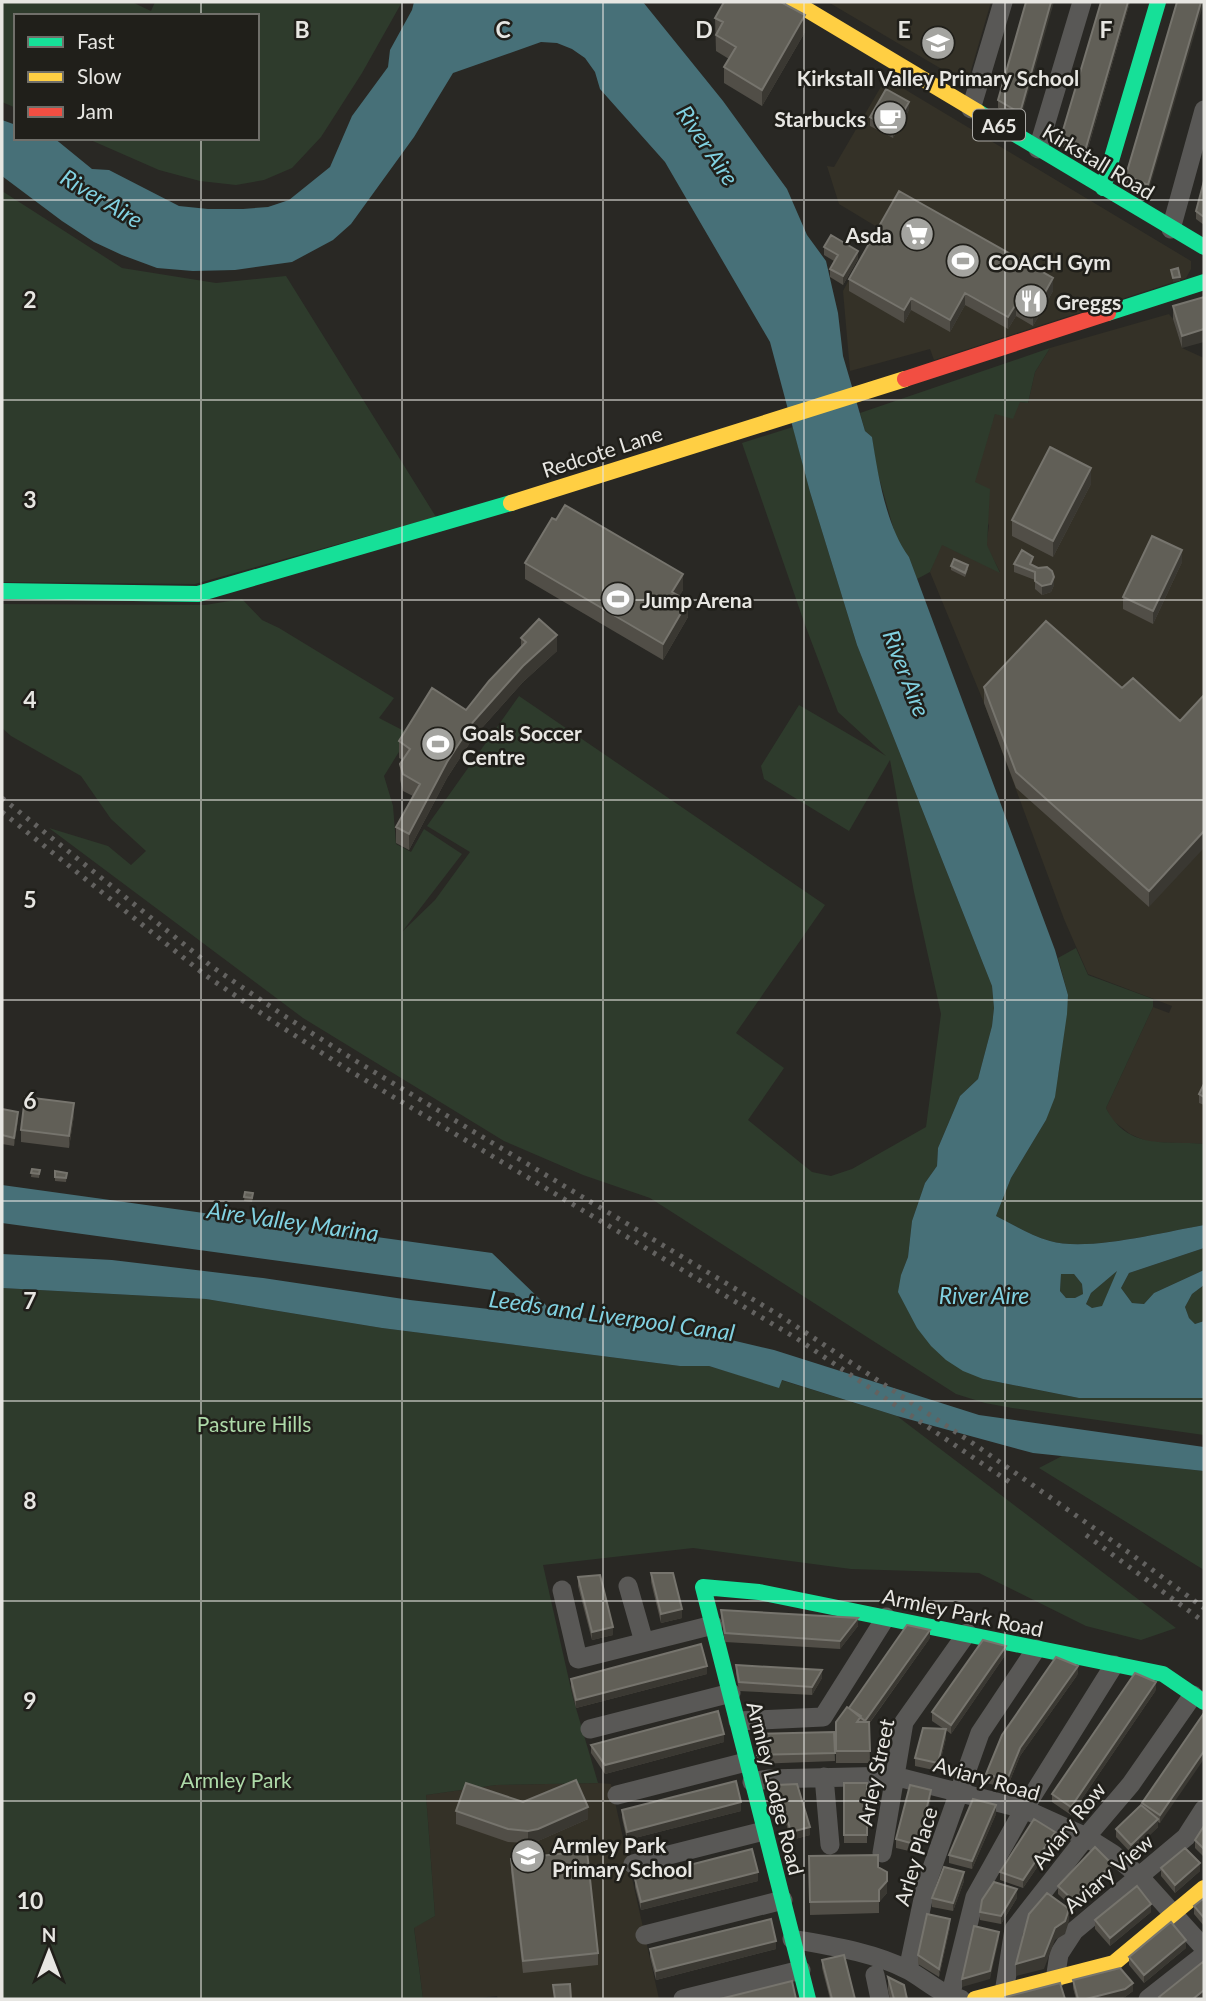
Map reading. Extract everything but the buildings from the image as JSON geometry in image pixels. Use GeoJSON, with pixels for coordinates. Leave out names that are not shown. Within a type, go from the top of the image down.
{"type":"FeatureCollection","features":[{"type":"Feature","properties":{"kind":"street","name":"Kirkstall Road"},"geometry":{"type":"LineString","coordinates":[[794,2],[1204,247]]}},
{"type":"Feature","properties":{"kind":"street"},"geometry":{"type":"LineString","coordinates":[[971,109],[1003,2]]}},
{"type":"Feature","properties":{"kind":"street"},"geometry":{"type":"LineString","coordinates":[[1038,149],[1082,2]]}},
{"type":"Feature","properties":{"kind":"street"},"geometry":{"type":"LineString","coordinates":[[1103,188],[1158,2]]}},
{"type":"Feature","properties":{"kind":"street"},"geometry":{"type":"LineString","coordinates":[[1171,229],[1204,110]]}},
{"type":"Feature","properties":{"kind":"street","name":"Redcote Lane"},"geometry":{"type":"LineString","coordinates":[[2,591],[198,594],[456,520],[1204,282]]}},
{"type":"Feature","properties":{"kind":"street"},"geometry":{"type":"LineString","coordinates":[[628,1586],[644,1642]]}},
{"type":"Feature","properties":{"kind":"street","name":"Armley Park Road"},"geometry":{"type":"LineString","coordinates":[[704,1587],[759,1592],[1163,1674],[1199,1699]]}},
{"type":"Feature","properties":{"kind":"street","name":"Armley Lodge Road"},"geometry":{"type":"LineString","coordinates":[[704,1587],[746,1762],[808,1999]]}},
{"type":"Feature","properties":{"kind":"street"},"geometry":{"type":"LineString","coordinates":[[562,1590],[578,1659],[712,1625]]}},
{"type":"Feature","properties":{"kind":"street"},"geometry":{"type":"LineString","coordinates":[[738,1721],[823,1717],[886,1617]]}},
{"type":"Feature","properties":{"kind":"street","name":"Arley Street"},"geometry":{"type":"LineString","coordinates":[[882,1853],[905,1722],[967,1633]]}},
{"type":"Feature","properties":{"kind":"street","name":"Arley Place"},"geometry":{"type":"LineString","coordinates":[[908,1970],[926,1885],[980,1733],[1036,1649]]}},
{"type":"Feature","properties":{"kind":"street"},"geometry":{"type":"LineString","coordinates":[[792,1939],[876,1958],[908,1970],[956,1998],[975,1897],[1024,1809],[1114,1665]]}},
{"type":"Feature","properties":{"kind":"street"},"geometry":{"type":"LineString","coordinates":[[590,1729],[731,1693]]}},
{"type":"Feature","properties":{"kind":"street","name":"Aviary Row"},"geometry":{"type":"LineString","coordinates":[[1004,1993],[1014,1929],[1199,1699]]}},
{"type":"Feature","properties":{"kind":"street"},"geometry":{"type":"LineString","coordinates":[[617,1795],[746,1762]]}},
{"type":"Feature","properties":{"kind":"street","name":"Aviary Road"},"geometry":{"type":"LineString","coordinates":[[752,1782],[768,1779],[894,1776],[1024,1809],[1086,1837],[1113,1854],[1139,1876],[1204,1948]]}},
{"type":"Feature","properties":{"kind":"street"},"geometry":{"type":"LineString","coordinates":[[824,1777],[830,1845]]}},
{"type":"Feature","properties":{"kind":"street","name":"Aviary View"},"geometry":{"type":"LineString","coordinates":[[1055,1980],[1059,1954],[1074,1931],[1186,1837],[1204,1809]]}},
{"type":"Feature","properties":{"kind":"street"},"geometry":{"type":"LineString","coordinates":[[633,1864],[764,1832]]}},
{"type":"Feature","properties":{"kind":"street"},"geometry":{"type":"LineString","coordinates":[[975,1999],[1114,1963],[1204,1888]]}},
{"type":"Feature","properties":{"kind":"street"},"geometry":{"type":"LineString","coordinates":[[645,1935],[783,1900]]}},
{"type":"Feature","properties":{"kind":"street"},"geometry":{"type":"LineString","coordinates":[[1148,1999],[1204,1955]]}},
{"type":"Feature","properties":{"kind":"street"},"geometry":{"type":"LineString","coordinates":[[683,1999],[801,1970]]}},
{"type":"Feature","properties":{"kind":"street"},"geometry":{"type":"LineString","coordinates":[[875,1975],[880,1999]]}},
{"type":"Feature","properties":{"kind":"shaded area","name":"Kirkstall Valley Primary School"},"geometry":{"type":"Polygon","coordinates":[[[828,2],[991,2],[967,84],[828,2]]]}},
{"type":"Feature","properties":{"kind":"shaded area"},"geometry":{"type":"Polygon","coordinates":[[[886,78],[1191,261],[1191,269],[1186,278],[934,360],[930,349],[850,371],[843,291],[877,227],[839,204],[827,166],[834,167],[886,78]]]}},
{"type":"Feature","properties":{"kind":"shaded area"},"geometry":{"type":"Polygon","coordinates":[[[1169,314],[1182,348],[1204,358],[1204,1144],[1148,1142],[1130,1134],[1112,1120],[1106,1108],[1153,1007],[1169,1013],[1172,1006],[1088,974],[1064,919],[984,703],[930,572],[941,544],[1000,572],[986,545],[989,526],[974,482],[995,413],[1020,402],[1028,403],[1035,372],[1050,348],[1169,314]]]}},
{"type":"Feature","properties":{"kind":"shaded area","name":"Armley Park Primary School"},"geometry":{"type":"Polygon","coordinates":[[[611,1784],[659,1999],[498,1999],[497,1996],[423,1999],[414,1927],[435,1916],[426,1795],[496,1785],[611,1784]]]}},
{"type":"Feature","properties":{"kind":"green space"},"geometry":{"type":"Polygon","coordinates":[[[2,2],[132,2],[151,11],[155,2],[402,2],[362,73],[321,137],[292,168],[264,180],[236,185],[200,181],[159,170],[91,140],[259,140],[259,14],[14,14],[14,107],[2,102],[2,2]]]}},
{"type":"Feature","properties":{"kind":"green space"},"geometry":{"type":"Polygon","coordinates":[[[2,191],[122,268],[216,283],[286,276],[436,517],[195,584],[2,582],[2,191]]]}},
{"type":"Feature","properties":{"kind":"green space"},"geometry":{"type":"Polygon","coordinates":[[[1050,348],[1035,372],[1028,403],[1020,402],[1013,419],[995,414],[975,482],[990,489],[987,545],[1000,573],[942,545],[930,572],[917,579],[909,557],[897,541],[876,467],[872,437],[865,431],[860,413],[1050,348]]]}},
{"type":"Feature","properties":{"kind":"green space"},"geometry":{"type":"Polygon","coordinates":[[[793,427],[857,645],[992,986],[992,1026],[978,1079],[960,1096],[938,1148],[937,1166],[925,1183],[912,1221],[908,1257],[901,1275],[917,1328],[983,1379],[1079,1398],[1204,1398],[1204,1435],[1012,1408],[956,1394],[650,1198],[583,1175],[504,1141],[303,1018],[49,828],[108,846],[131,865],[146,851],[111,819],[81,776],[11,736],[2,728],[2,604],[205,605],[242,599],[262,620],[394,698],[379,718],[410,734],[384,776],[393,806],[396,844],[411,852],[424,829],[462,854],[402,932],[435,900],[470,852],[427,826],[519,696],[825,905],[736,1033],[784,1068],[748,1120],[812,1172],[831,1176],[852,1169],[926,1127],[941,1014],[914,892],[890,760],[849,831],[764,779],[761,766],[799,705],[886,756],[838,712],[742,443],[793,427]]]}},
{"type":"Feature","properties":{"kind":"green space"},"geometry":{"type":"Polygon","coordinates":[[[1076,948],[1088,975],[1153,999],[1153,1007],[1106,1108],[1115,1122],[1136,1137],[1149,1141],[1204,1144],[1204,1225],[1126,1240],[1066,1244],[1036,1236],[996,1216],[1011,1178],[1046,1120],[1059,1071],[1068,995],[1058,958],[1076,948]]]}},
{"type":"Feature","properties":{"kind":"green space"},"geometry":{"type":"Polygon","coordinates":[[[1204,1248],[1204,1270],[1154,1293],[1144,1304],[1132,1303],[1121,1288],[1129,1273],[1204,1248]]]}},
{"type":"Feature","properties":{"kind":"green space"},"geometry":{"type":"Polygon","coordinates":[[[1118,1270],[1102,1307],[1092,1308],[1086,1304],[1091,1293],[1118,1270]]]}},
{"type":"Feature","properties":{"kind":"green space"},"geometry":{"type":"Polygon","coordinates":[[[1061,1274],[1074,1274],[1082,1284],[1083,1294],[1066,1298],[1060,1291],[1061,1274]]]}},
{"type":"Feature","properties":{"kind":"green space"},"geometry":{"type":"Polygon","coordinates":[[[1204,1285],[1204,1321],[1195,1324],[1189,1318],[1185,1307],[1192,1294],[1204,1285]]]}},
{"type":"Feature","properties":{"kind":"green space"},"geometry":{"type":"Polygon","coordinates":[[[2,1288],[206,1299],[382,1328],[680,1366],[709,1366],[779,1387],[781,1380],[897,1416],[1176,1628],[1141,1640],[1086,1626],[979,1573],[851,1569],[693,1548],[543,1565],[573,1698],[598,1783],[496,1785],[426,1795],[435,1916],[414,1928],[423,1999],[2,1999],[2,1288]]]}},
{"type":"Feature","properties":{"kind":"green space"},"geometry":{"type":"Polygon","coordinates":[[[1062,1456],[1204,1471],[1204,1570],[1039,1468],[1062,1456]]]}},
{"type":"Feature","properties":{"kind":"water","name":"River Aire"},"geometry":{"type":"Polygon","coordinates":[[[414,2],[643,2],[723,101],[787,189],[807,235],[826,261],[838,313],[843,356],[865,431],[872,437],[880,483],[894,531],[909,557],[1055,950],[1068,995],[1055,1097],[1046,1120],[1011,1178],[996,1216],[1036,1236],[1066,1244],[1126,1240],[1204,1225],[1204,1248],[1129,1273],[1121,1288],[1132,1303],[1144,1304],[1154,1293],[1204,1270],[1204,1285],[1192,1294],[1185,1307],[1189,1318],[1195,1324],[1204,1321],[1204,1398],[1079,1398],[983,1379],[963,1371],[931,1346],[917,1328],[898,1292],[908,1257],[912,1221],[925,1183],[937,1166],[938,1148],[960,1096],[978,1079],[992,1026],[992,986],[857,645],[810,492],[770,342],[665,162],[600,89],[595,72],[585,58],[557,43],[541,42],[453,73],[414,137],[351,224],[333,240],[292,262],[235,270],[157,268],[94,242],[2,176],[2,120],[14,124],[14,140],[56,140],[92,169],[109,170],[179,206],[208,209],[268,207],[289,200],[330,167],[352,116],[388,67],[390,50],[414,2]],[[1117,1271],[1091,1293],[1086,1304],[1092,1308],[1102,1306],[1117,1271]],[[1061,1274],[1060,1291],[1066,1298],[1083,1294],[1082,1284],[1074,1274],[1061,1274]]]}},
{"type":"Feature","properties":{"kind":"water"},"geometry":{"type":"Polygon","coordinates":[[[2,1185],[492,1253],[551,1313],[727,1339],[774,1350],[979,1415],[1204,1447],[1204,1471],[1033,1453],[897,1416],[782,1380],[779,1388],[709,1366],[680,1366],[382,1328],[206,1299],[2,1288],[2,1254],[112,1260],[263,1278],[410,1300],[527,1311],[514,1293],[2,1223],[2,1185]]]}},
{"type":"Feature","properties":{"kind":"railway"},"geometry":{"type":"LineString","coordinates":[[2,798],[211,966],[283,1015],[779,1315],[974,1444],[1204,1608]]}},
{"type":"Feature","properties":{"kind":"railway"},"geometry":{"type":"LineString","coordinates":[[2,812],[205,975],[277,1024],[350,1071],[796,1338],[1014,1485]]}},
{"type":"Feature","properties":{"kind":"railway"},"geometry":{"type":"LineString","coordinates":[[1086,1535],[1204,1622]]}},
{"type":"Feature","properties":{"kind":"traffic: fast"},"geometry":{"type":"LineString","coordinates":[[1103,188],[1158,2]]}},
{"type":"Feature","properties":{"kind":"traffic: fast"},"geometry":{"type":"LineString","coordinates":[[978,112],[1204,247]]}},
{"type":"Feature","properties":{"kind":"traffic: fast"},"geometry":{"type":"LineString","coordinates":[[1108,313],[1204,282]]}},
{"type":"Feature","properties":{"kind":"traffic: fast"},"geometry":{"type":"LineString","coordinates":[[2,591],[198,594],[511,503]]}},
{"type":"Feature","properties":{"kind":"traffic: fast"},"geometry":{"type":"LineString","coordinates":[[808,1999],[703,1587],[759,1592],[1163,1674],[1204,1702]]}},
{"type":"Feature","properties":{"kind":"traffic: slow"},"geometry":{"type":"LineString","coordinates":[[794,2],[978,112]]}},
{"type":"Feature","properties":{"kind":"traffic: slow"},"geometry":{"type":"LineString","coordinates":[[511,503],[905,379]]}},
{"type":"Feature","properties":{"kind":"traffic: slow"},"geometry":{"type":"LineString","coordinates":[[975,1999],[1114,1963],[1204,1888]]}},
{"type":"Feature","properties":{"kind":"traffic: jam"},"geometry":{"type":"LineString","coordinates":[[905,379],[1108,313]]}},
{"type":"Feature","properties":{"kind":"place","name":"Kirkstall Valley Primary School"},"geometry":{"type":"Point","coordinates":[938,43]}},
{"type":"Feature","properties":{"kind":"place","name":"Starbucks"},"geometry":{"type":"Point","coordinates":[890,118]}},
{"type":"Feature","properties":{"kind":"place","name":"Asda"},"geometry":{"type":"Point","coordinates":[917,234]}},
{"type":"Feature","properties":{"kind":"place","name":"COACH Gym"},"geometry":{"type":"Point","coordinates":[963,261]}},
{"type":"Feature","properties":{"kind":"place","name":"Greggs"},"geometry":{"type":"Point","coordinates":[1031,301]}},
{"type":"Feature","properties":{"kind":"place","name":"Jump Arena"},"geometry":{"type":"Point","coordinates":[618,599]}},
{"type":"Feature","properties":{"kind":"place","name":"Goals Soccer Centre"},"geometry":{"type":"Point","coordinates":[438,744]}},
{"type":"Feature","properties":{"kind":"place","name":"Armley Park Primary School"},"geometry":{"type":"Point","coordinates":[528,1856]}},
{"type":"Feature","properties":{"kind":"water label","name":"Aire Valley Marina"},"geometry":{"type":"Point","coordinates":[293,1221]}},
{"type":"Feature","properties":{"kind":"water label","name":"Leeds and Liverpool Canal"},"geometry":{"type":"Point","coordinates":[612,1315]}},
{"type":"Feature","properties":{"kind":"park label","name":"Pasture Hills"},"geometry":{"type":"Point","coordinates":[254,1423]}},
{"type":"Feature","properties":{"kind":"park label","name":"Armley Park"},"geometry":{"type":"Point","coordinates":[236,1779]}}]}
